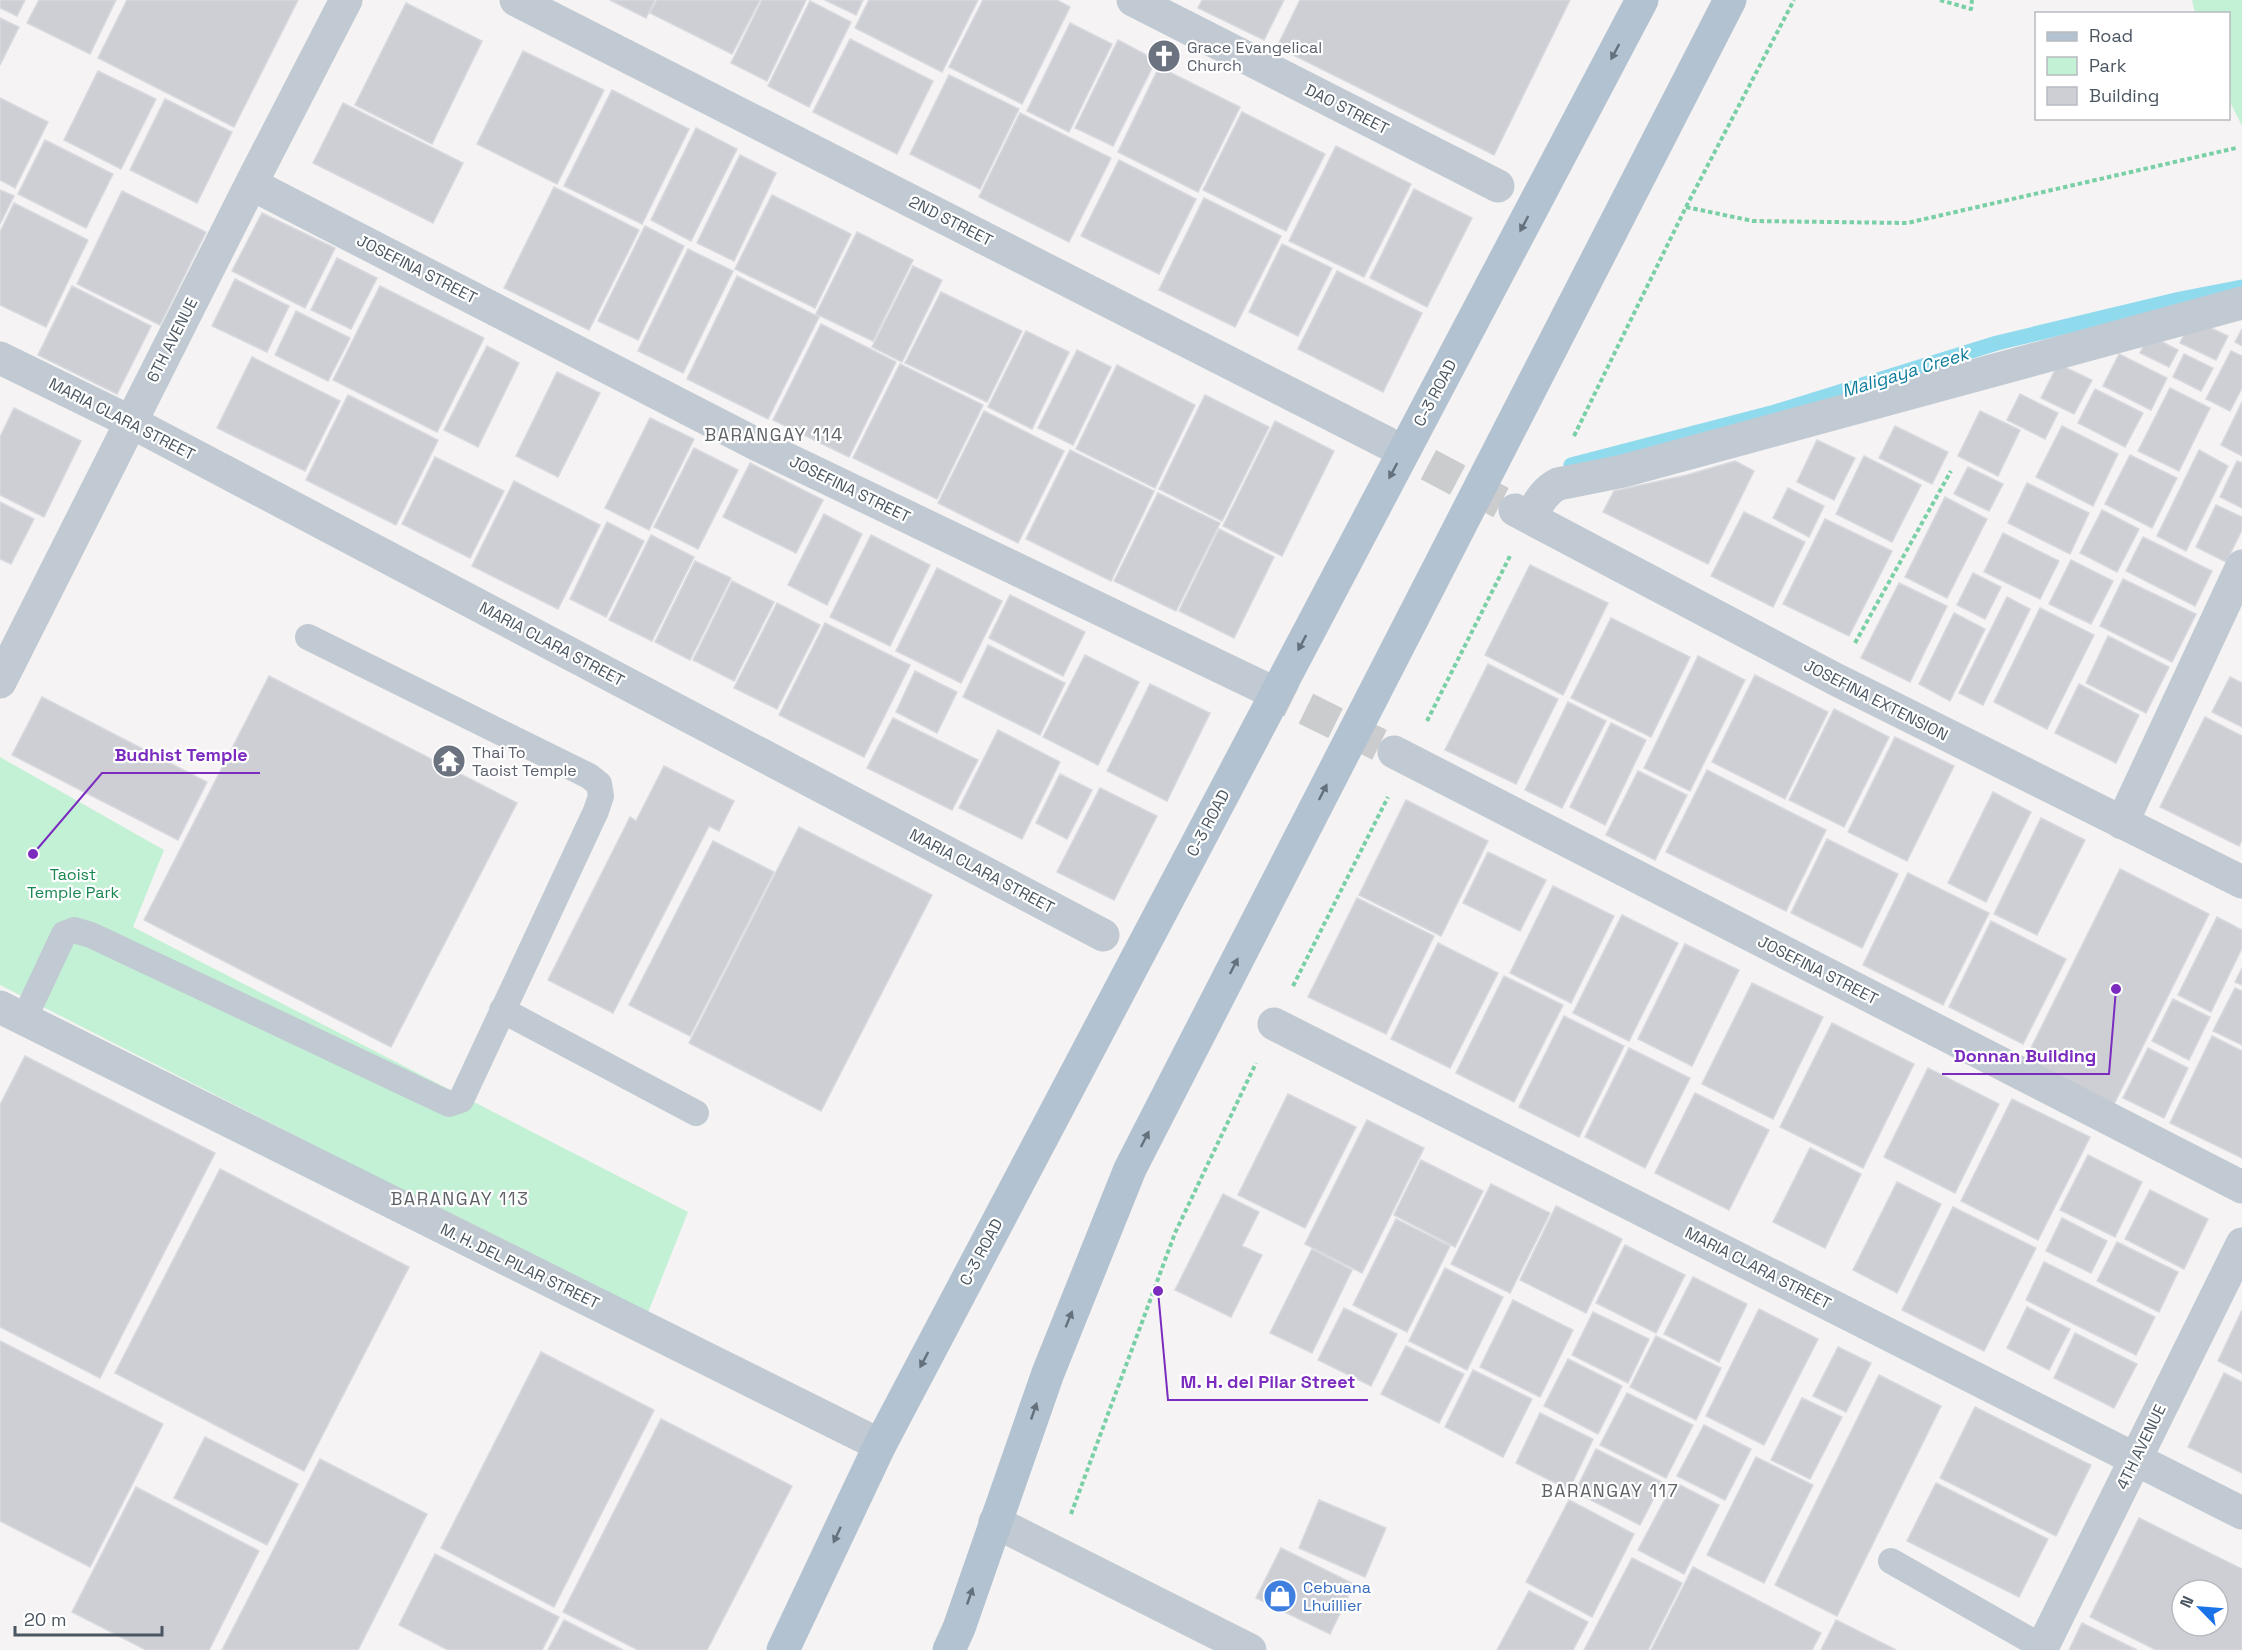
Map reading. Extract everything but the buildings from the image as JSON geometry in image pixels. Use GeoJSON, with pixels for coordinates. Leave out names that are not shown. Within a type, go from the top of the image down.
{"type":"FeatureCollection","features":[{"type":"Feature","properties":{"kind":"main road","name":"C-3 ROAD"},"geometry":{"type":"LineString","coordinates":[[783,1650],[880,1445],[1642,0]]}},
{"type":"Feature","properties":{"kind":"main road"},"geometry":{"type":"LineString","coordinates":[[949,1650],[959,1628],[1048,1373],[1130,1169],[1730,0]]}},
{"type":"Feature","properties":{"kind":"street","name":"6TH AVENUE"},"geometry":{"type":"LineString","coordinates":[[3,667],[346,0]]}},
{"type":"Feature","properties":{"kind":"street","name":"2ND STREET"},"geometry":{"type":"LineString","coordinates":[[516,0],[1385,442]]}},
{"type":"Feature","properties":{"kind":"street","name":"DAO STREET"},"geometry":{"type":"LineString","coordinates":[[1133,0],[1498,186]]}},
{"type":"Feature","properties":{"kind":"street","name":"JOSEFINA STREET"},"geometry":{"type":"LineString","coordinates":[[251,184],[760,446],[1262,687]]}},
{"type":"Feature","properties":{"kind":"street"},"geometry":{"type":"LineString","coordinates":[[1549,488],[1564,482],[1623,471],[2242,303]]}},
{"type":"Feature","properties":{"kind":"street","name":"MARIA CLARA STREET"},"geometry":{"type":"LineString","coordinates":[[0,358],[131,422],[1102,934]]}},
{"type":"Feature","properties":{"kind":"street","name":"JOSEFINA EXTENSION"},"geometry":{"type":"LineString","coordinates":[[1549,488],[1522,513],[1835,680],[2242,882]]}},
{"type":"Feature","properties":{"kind":"street"},"geometry":{"type":"LineString","coordinates":[[2122,823],[2242,566]]}},
{"type":"Feature","properties":{"kind":"street","name":"JOSEFINA STREET"},"geometry":{"type":"LineString","coordinates":[[1394,752],[2242,1187]]}},
{"type":"Feature","properties":{"kind":"street","name":"M. H. DEL PILAR STREET"},"geometry":{"type":"LineString","coordinates":[[12,1013],[880,1445]]}},
{"type":"Feature","properties":{"kind":"street","name":"MARIA CLARA STREET"},"geometry":{"type":"LineString","coordinates":[[1274,1024],[2242,1513]]}},
{"type":"Feature","properties":{"kind":"street","name":"4TH AVENUE"},"geometry":{"type":"LineString","coordinates":[[2041,1649],[2242,1244]]}},
{"type":"Feature","properties":{"kind":"street"},"geometry":{"type":"LineString","coordinates":[[995,1522],[1250,1650]]}},
{"type":"Feature","properties":{"kind":"lane"},"geometry":{"type":"LineString","coordinates":[[12,1013],[64,934],[74,930],[91,935],[449,1104],[461,1100],[596,811],[600,796],[599,784],[589,776],[308,637]]}},
{"type":"Feature","properties":{"kind":"lane"},"geometry":{"type":"LineString","coordinates":[[502,1010],[696,1113]]}},
{"type":"Feature","properties":{"kind":"lane"},"geometry":{"type":"LineString","coordinates":[[1891,1561],[2041,1649]]}},
{"type":"Feature","properties":{"kind":"path"},"geometry":{"type":"LineString","coordinates":[[1549,488],[1686,207],[1794,0]]}},
{"type":"Feature","properties":{"kind":"path"},"geometry":{"type":"LineString","coordinates":[[1940,0],[1971,9],[1972,0]]}},
{"type":"Feature","properties":{"kind":"path"},"geometry":{"type":"LineString","coordinates":[[1686,207],[1753,221],[1907,223],[2236,148]]}},
{"type":"Feature","properties":{"kind":"path"},"geometry":{"type":"LineString","coordinates":[[1835,680],[1952,471]]}},
{"type":"Feature","properties":{"kind":"green space"},"geometry":{"type":"Polygon","coordinates":[[[2192,0],[2242,0],[2242,126],[2230,102],[2230,12],[2195,12],[2192,0]]]}},
{"type":"Feature","properties":{"kind":"green space","name":"Taoist Temple Park"},"geometry":{"type":"Polygon","coordinates":[[[0,757],[164,850],[133,927],[688,1212],[647,1315],[0,985],[0,757]]]}},
{"type":"Feature","properties":{"kind":"waterway","name":"Maligaya Creek"},"geometry":{"type":"LineString","coordinates":[[1571,465],[1775,412],[1997,343],[2180,299],[2242,287]]}},
{"type":"Feature","properties":{"kind":"tunnel"},"geometry":{"type":"LineString","coordinates":[[1385,442],[1515,510]]}},
{"type":"Feature","properties":{"kind":"tunnel"},"geometry":{"type":"LineString","coordinates":[[1262,687],[1394,752]]}},
{"type":"Feature","properties":{"kind":"place","name":"Grace Evangelical Church"},"geometry":{"type":"Point","coordinates":[1164,56]}},
{"type":"Feature","properties":{"kind":"place","name":"Thai To Taoist Temple"},"geometry":{"type":"Point","coordinates":[449,761]}},
{"type":"Feature","properties":{"kind":"place","name":"Budhist Temple"},"geometry":{"type":"Point","coordinates":[33,854]}},
{"type":"Feature","properties":{"kind":"place","name":"Donnan Building"},"geometry":{"type":"Point","coordinates":[2116,989]}},
{"type":"Feature","properties":{"kind":"place","name":"M. H. del Pilar Street"},"geometry":{"type":"Point","coordinates":[1158,1291]}},
{"type":"Feature","properties":{"kind":"place","name":"Cebuana Lhuillier"},"geometry":{"type":"Point","coordinates":[1280,1596]}},
{"type":"Feature","properties":{"kind":"district","name":"BARANGAY 114"},"geometry":{"type":"Point","coordinates":[774,434]}},
{"type":"Feature","properties":{"kind":"district","name":"BARANGAY 113"},"geometry":{"type":"Point","coordinates":[460,1198]}},
{"type":"Feature","properties":{"kind":"district","name":"BARANGAY 117"},"geometry":{"type":"Point","coordinates":[1610,1490]}}]}
